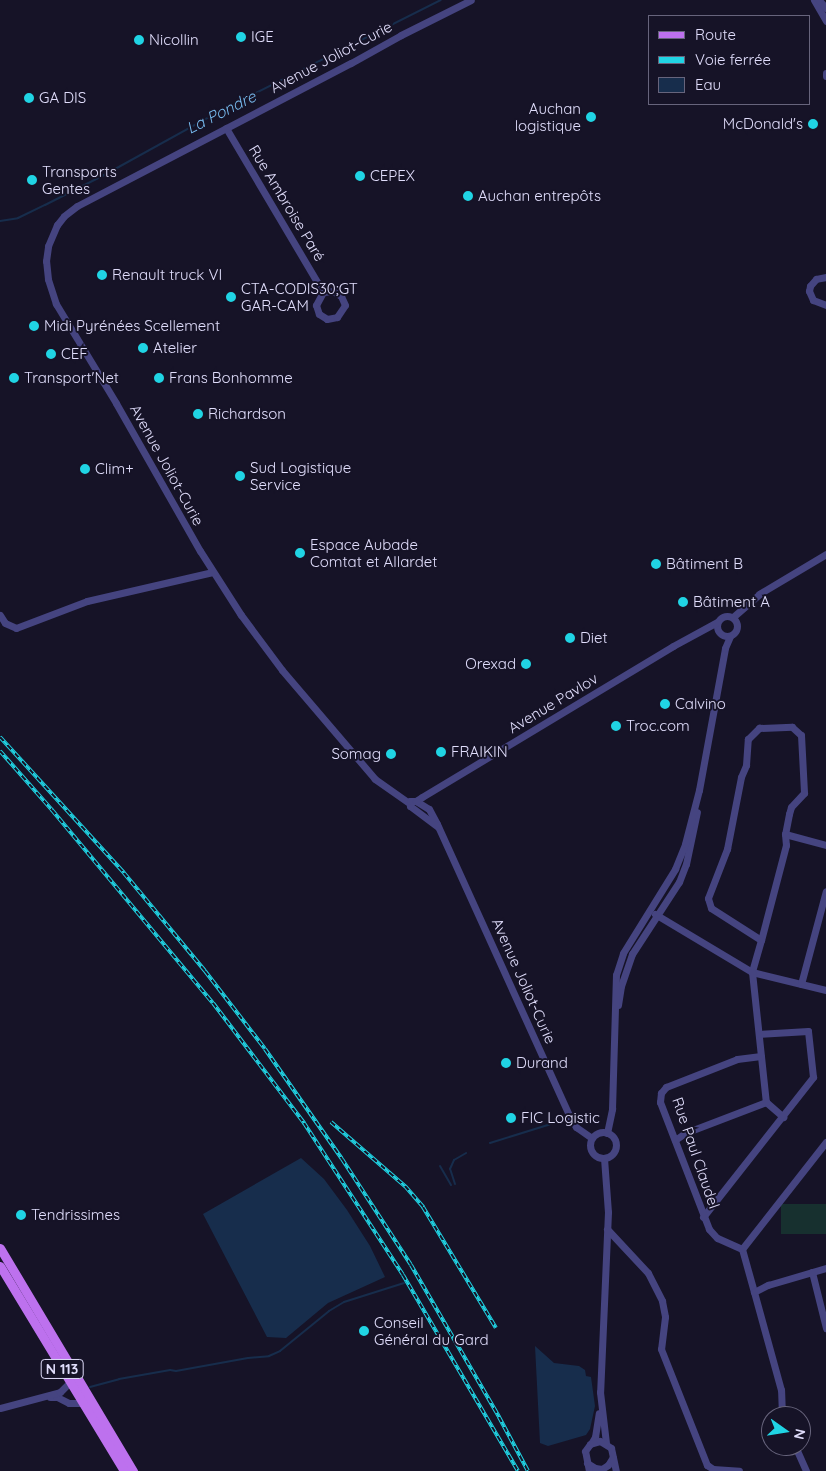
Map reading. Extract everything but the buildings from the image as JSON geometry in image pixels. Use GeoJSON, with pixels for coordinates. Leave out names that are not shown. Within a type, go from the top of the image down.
{"type":"FeatureCollection","features":[{"type":"Feature","properties":{"kind":"main road","name":"N 113"},"geometry":{"type":"LineString","coordinates":[[0,1248],[134,1471]]}},
{"type":"Feature","properties":{"kind":"main road","name":"N 113"},"geometry":{"type":"LineString","coordinates":[[0,1266],[124,1471]]}},
{"type":"Feature","properties":{"kind":"street","name":"Avenue Joliot-Curie"},"geometry":{"type":"LineString","coordinates":[[471,0],[401,34],[351,63],[77,206],[64,216],[51,236],[46,261],[48,279],[56,304],[213,572],[264,648],[376,780],[415,804],[429,809],[569,1115],[576,1127],[592,1138]]}},
{"type":"Feature","properties":{"kind":"street"},"geometry":{"type":"LineString","coordinates":[[814,0],[826,21]]}},
{"type":"Feature","properties":{"kind":"street"},"geometry":{"type":"LineString","coordinates":[[819,0],[826,8]]}},
{"type":"Feature","properties":{"kind":"street","name":"Rue Ambroise Paré"},"geometry":{"type":"LineString","coordinates":[[226,128],[323,292]]}},
{"type":"Feature","properties":{"kind":"street"},"geometry":{"type":"LineString","coordinates":[[826,277],[816,279],[810,286],[809,291],[816,303],[826,305]]}},
{"type":"Feature","properties":{"kind":"street"},"geometry":{"type":"LineString","coordinates":[[333,290],[341,296],[345,305],[344,310],[337,318],[327,319],[319,314],[317,300],[323,292],[333,290]]}},
{"type":"Feature","properties":{"kind":"street"},"geometry":{"type":"LineString","coordinates":[[607,1133],[612,1109],[616,975],[623,953],[675,869],[685,844],[699,790],[725,648],[730,636],[736,632],[735,619],[752,599],[826,554]]}},
{"type":"Feature","properties":{"kind":"street"},"geometry":{"type":"LineString","coordinates":[[0,614],[5,623],[16,628],[87,601],[213,572]]}},
{"type":"Feature","properties":{"kind":"street","name":"Avenue Pavlov"},"geometry":{"type":"LineString","coordinates":[[415,804],[703,628],[718,628],[723,616],[735,619]]}},
{"type":"Feature","properties":{"kind":"street"},"geometry":{"type":"LineString","coordinates":[[718,628],[730,636]]}},
{"type":"Feature","properties":{"kind":"street"},"geometry":{"type":"LineString","coordinates":[[718,628],[725,648]]}},
{"type":"Feature","properties":{"kind":"street"},"geometry":{"type":"LineString","coordinates":[[761,940],[711,908],[708,898],[727,849],[741,777],[746,765],[748,739],[759,728],[792,727],[801,735],[804,794],[791,807],[785,834],[786,845],[761,940],[752,972],[766,1102],[783,1117]]}},
{"type":"Feature","properties":{"kind":"street"},"geometry":{"type":"LineString","coordinates":[[616,1015],[621,986],[632,954],[679,882],[686,864],[696,825],[699,790]]}},
{"type":"Feature","properties":{"kind":"street"},"geometry":{"type":"LineString","coordinates":[[785,834],[826,845]]}},
{"type":"Feature","properties":{"kind":"street"},"geometry":{"type":"LineString","coordinates":[[801,984],[822,897],[826,891]]}},
{"type":"Feature","properties":{"kind":"street"},"geometry":{"type":"LineString","coordinates":[[648,911],[752,972],[826,990]]}},
{"type":"Feature","properties":{"kind":"street"},"geometry":{"type":"LineString","coordinates":[[704,1217],[813,1077],[808,1031],[758,1034]]}},
{"type":"Feature","properties":{"kind":"street","name":"Rue Paul Claudel"},"geometry":{"type":"LineString","coordinates":[[742,1250],[717,1238],[704,1217],[660,1102],[661,1093],[666,1087],[737,1059],[761,1056]]}},
{"type":"Feature","properties":{"kind":"street"},"geometry":{"type":"LineString","coordinates":[[675,1140],[685,1133],[766,1102]]}},
{"type":"Feature","properties":{"kind":"street"},"geometry":{"type":"LineString","coordinates":[[599,1133],[607,1133],[615,1139],[616,1144],[613,1154],[604,1158],[592,1152],[592,1138],[599,1133]]}},
{"type":"Feature","properties":{"kind":"street"},"geometry":{"type":"LineString","coordinates":[[781,1406],[780,1390],[742,1250],[826,1142]]}},
{"type":"Feature","properties":{"kind":"street"},"geometry":{"type":"LineString","coordinates":[[589,1471],[585,1451],[592,1442],[597,1428],[600,1400],[608,1201],[604,1158]]}},
{"type":"Feature","properties":{"kind":"street"},"geometry":{"type":"LineString","coordinates":[[607,1229],[648,1273],[662,1301],[665,1317],[661,1348],[707,1465],[713,1469],[739,1471]]}},
{"type":"Feature","properties":{"kind":"street"},"geometry":{"type":"LineString","coordinates":[[0,1241],[14,1273]]}},
{"type":"Feature","properties":{"kind":"street"},"geometry":{"type":"LineString","coordinates":[[754,1292],[768,1285],[826,1268]]}},
{"type":"Feature","properties":{"kind":"street"},"geometry":{"type":"LineString","coordinates":[[812,1272],[826,1328]]}},
{"type":"Feature","properties":{"kind":"street"},"geometry":{"type":"LineString","coordinates":[[0,1408],[60,1392],[70,1382]]}},
{"type":"Feature","properties":{"kind":"street"},"geometry":{"type":"LineString","coordinates":[[44,1397],[57,1397],[69,1404],[83,1404]]}},
{"type":"Feature","properties":{"kind":"street"},"geometry":{"type":"LineString","coordinates":[[600,1400],[606,1443],[611,1448],[616,1471]]}},
{"type":"Feature","properties":{"kind":"street"},"geometry":{"type":"LineString","coordinates":[[592,1442],[606,1443]]}},
{"type":"Feature","properties":{"kind":"street"},"geometry":{"type":"LineString","coordinates":[[587,1463],[601,1470],[608,1465],[613,1456]]}},
{"type":"Feature","properties":{"kind":"street"},"geometry":{"type":"LineString","coordinates":[[799,1456],[806,1471]]}},
{"type":"Feature","properties":{"kind":"green space"},"geometry":{"type":"Polygon","coordinates":[[[781,1204],[826,1204],[826,1234],[781,1234],[781,1204]]]}},
{"type":"Feature","properties":{"kind":"water"},"geometry":{"type":"Polygon","coordinates":[[[301,1158],[324,1179],[347,1210],[370,1246],[385,1277],[328,1303],[286,1338],[267,1337],[203,1214],[301,1158]]]}},
{"type":"Feature","properties":{"kind":"water"},"geometry":{"type":"Polygon","coordinates":[[[535,1346],[554,1363],[579,1366],[585,1370],[586,1376],[591,1377],[595,1406],[590,1429],[586,1435],[548,1446],[540,1443],[535,1346]]]}},
{"type":"Feature","properties":{"kind":"waterway","name":"La Pondre"},"geometry":{"type":"LineString","coordinates":[[0,221],[18,218],[45,205],[106,174],[220,111],[441,0]]}},
{"type":"Feature","properties":{"kind":"waterway"},"geometry":{"type":"LineString","coordinates":[[490,1143],[551,1124]]}},
{"type":"Feature","properties":{"kind":"waterway"},"geometry":{"type":"LineString","coordinates":[[455,1184],[450,1169],[454,1160],[466,1153]]}},
{"type":"Feature","properties":{"kind":"waterway"},"geometry":{"type":"LineString","coordinates":[[440,1166],[451,1185]]}},
{"type":"Feature","properties":{"kind":"waterway"},"geometry":{"type":"LineString","coordinates":[[90,1387],[119,1379],[170,1370],[176,1371],[269,1356],[280,1351],[329,1311],[344,1302],[404,1283]]}},
{"type":"Feature","properties":{"kind":"railway"},"geometry":{"type":"LineString","coordinates":[[0,737],[124,873],[205,971],[265,1049],[342,1159],[411,1265],[528,1471]]}},
{"type":"Feature","properties":{"kind":"railway"},"geometry":{"type":"LineString","coordinates":[[0,751],[52,810],[213,1003],[304,1123],[403,1275],[518,1471]]}},
{"type":"Feature","properties":{"kind":"railway"},"geometry":{"type":"LineString","coordinates":[[331,1122],[405,1186],[423,1207],[496,1328]]}},
{"type":"Feature","properties":{"kind":"place","name":"IGE"},"geometry":{"type":"Point","coordinates":[241,37]}},
{"type":"Feature","properties":{"kind":"place","name":"Nicollin"},"geometry":{"type":"Point","coordinates":[139,40]}},
{"type":"Feature","properties":{"kind":"place","name":"GA DIS"},"geometry":{"type":"Point","coordinates":[29,98]}},
{"type":"Feature","properties":{"kind":"place","name":"Auchan logistique"},"geometry":{"type":"Point","coordinates":[591,117]}},
{"type":"Feature","properties":{"kind":"place","name":"McDonald's"},"geometry":{"type":"Point","coordinates":[813,124]}},
{"type":"Feature","properties":{"kind":"place","name":"CEPEX"},"geometry":{"type":"Point","coordinates":[360,176]}},
{"type":"Feature","properties":{"kind":"place","name":"Transports Gentes"},"geometry":{"type":"Point","coordinates":[32,180]}},
{"type":"Feature","properties":{"kind":"place","name":"Auchan entrepôts"},"geometry":{"type":"Point","coordinates":[468,196]}},
{"type":"Feature","properties":{"kind":"place","name":"Renault truck VI"},"geometry":{"type":"Point","coordinates":[102,275]}},
{"type":"Feature","properties":{"kind":"place","name":"CTA-CODIS30;GT GAR-CAM"},"geometry":{"type":"Point","coordinates":[231,297]}},
{"type":"Feature","properties":{"kind":"place","name":"Midi Pyrénées Scellement"},"geometry":{"type":"Point","coordinates":[34,326]}},
{"type":"Feature","properties":{"kind":"place","name":"Atelier"},"geometry":{"type":"Point","coordinates":[143,348]}},
{"type":"Feature","properties":{"kind":"place","name":"CEF"},"geometry":{"type":"Point","coordinates":[51,354]}},
{"type":"Feature","properties":{"kind":"place","name":"Transport'Net"},"geometry":{"type":"Point","coordinates":[14,378]}},
{"type":"Feature","properties":{"kind":"place","name":"Frans Bonhomme"},"geometry":{"type":"Point","coordinates":[159,378]}},
{"type":"Feature","properties":{"kind":"place","name":"Richardson"},"geometry":{"type":"Point","coordinates":[198,414]}},
{"type":"Feature","properties":{"kind":"place","name":"Clim+"},"geometry":{"type":"Point","coordinates":[85,469]}},
{"type":"Feature","properties":{"kind":"place","name":"Sud Logistique Service"},"geometry":{"type":"Point","coordinates":[240,476]}},
{"type":"Feature","properties":{"kind":"place","name":"Espace Aubade Comtat et Allardet"},"geometry":{"type":"Point","coordinates":[300,553]}},
{"type":"Feature","properties":{"kind":"place","name":"Bâtiment B"},"geometry":{"type":"Point","coordinates":[656,564]}},
{"type":"Feature","properties":{"kind":"place","name":"Bâtiment A"},"geometry":{"type":"Point","coordinates":[683,602]}},
{"type":"Feature","properties":{"kind":"place","name":"Diet"},"geometry":{"type":"Point","coordinates":[570,638]}},
{"type":"Feature","properties":{"kind":"place","name":"Orexad"},"geometry":{"type":"Point","coordinates":[526,664]}},
{"type":"Feature","properties":{"kind":"place","name":"Calvino"},"geometry":{"type":"Point","coordinates":[665,704]}},
{"type":"Feature","properties":{"kind":"place","name":"Troc.com"},"geometry":{"type":"Point","coordinates":[616,726]}},
{"type":"Feature","properties":{"kind":"place","name":"FRAIKIN"},"geometry":{"type":"Point","coordinates":[441,752]}},
{"type":"Feature","properties":{"kind":"place","name":"Somag"},"geometry":{"type":"Point","coordinates":[391,754]}},
{"type":"Feature","properties":{"kind":"place","name":"Durand"},"geometry":{"type":"Point","coordinates":[506,1063]}},
{"type":"Feature","properties":{"kind":"place","name":"FIC Logistic"},"geometry":{"type":"Point","coordinates":[511,1118]}},
{"type":"Feature","properties":{"kind":"place","name":"Tendrissimes"},"geometry":{"type":"Point","coordinates":[21,1215]}},
{"type":"Feature","properties":{"kind":"place","name":"Conseil Général du Gard"},"geometry":{"type":"Point","coordinates":[364,1331]}}]}
